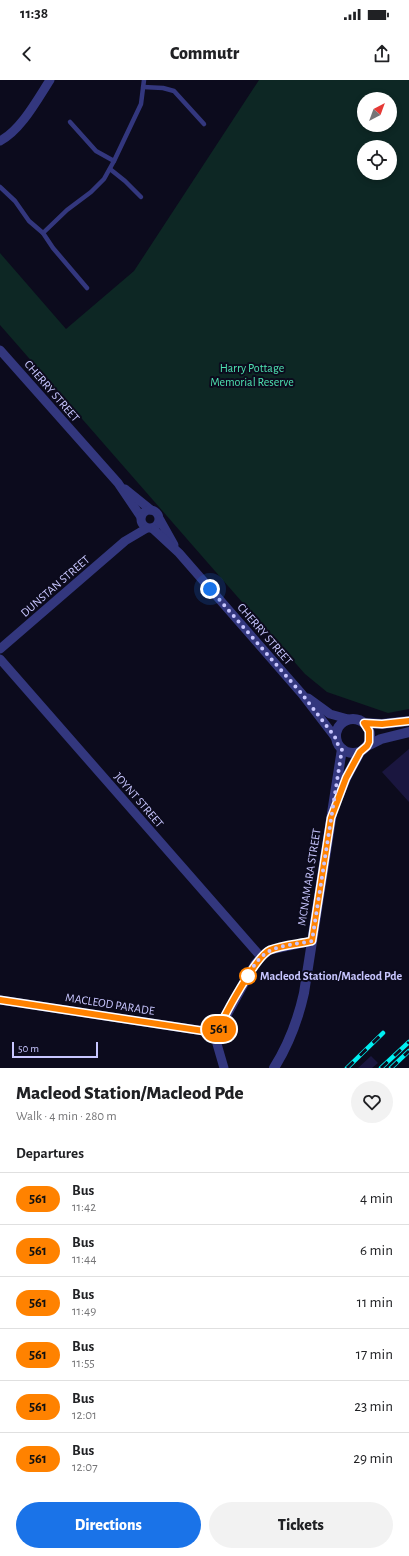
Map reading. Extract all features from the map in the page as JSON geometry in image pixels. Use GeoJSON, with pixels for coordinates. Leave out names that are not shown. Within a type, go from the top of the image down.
{"type":"FeatureCollection","features":[{"type":"Feature","properties":{"kind":"street"},"geometry":{"type":"LineString","coordinates":[[0,141],[12,133],[20,124],[50,80]]}},
{"type":"Feature","properties":{"kind":"street","name":"CHERRY STREET"},"geometry":{"type":"LineString","coordinates":[[0,350],[118,484],[141,518]]}},
{"type":"Feature","properties":{"kind":"street","name":"CHERRY STREET"},"geometry":{"type":"LineString","coordinates":[[118,484],[151,510]]}},
{"type":"Feature","properties":{"kind":"street"},"geometry":{"type":"LineString","coordinates":[[151,510],[157,513],[160,520],[157,526],[150,528],[143,525],[141,518],[146,511],[151,510]]}},
{"type":"Feature","properties":{"kind":"street","name":"DUNSTAN STREET"},"geometry":{"type":"LineString","coordinates":[[125,541],[141,518]]}},
{"type":"Feature","properties":{"kind":"street","name":"CHERRY STREET"},"geometry":{"type":"LineString","coordinates":[[160,520],[179,553]]}},
{"type":"Feature","properties":{"kind":"street","name":"CHERRY STREET"},"geometry":{"type":"LineString","coordinates":[[150,528],[179,553],[302,694],[335,737]]}},
{"type":"Feature","properties":{"kind":"street","name":"DUNSTAN STREET"},"geometry":{"type":"LineString","coordinates":[[0,649],[125,541],[150,528]]}},
{"type":"Feature","properties":{"kind":"street","name":"JOYNT STREET"},"geometry":{"type":"LineString","coordinates":[[0,659],[261,957]]}},
{"type":"Feature","properties":{"kind":"street","name":"CHERRY STREET"},"geometry":{"type":"LineString","coordinates":[[302,694],[330,714],[348,719]]}},
{"type":"Feature","properties":{"kind":"street"},"geometry":{"type":"LineString","coordinates":[[409,722],[382,724],[364,723],[353,719],[348,719],[339,726],[335,737],[336,742],[342,749],[350,753],[363,749],[381,739],[409,732]]}},
{"type":"Feature","properties":{"kind":"street"},"geometry":{"type":"LineString","coordinates":[[363,749],[369,742],[369,731],[364,723]]}},
{"type":"Feature","properties":{"kind":"street","name":"MCNAMARA STREET"},"geometry":{"type":"LineString","coordinates":[[274,1068],[286,1048],[300,1012],[342,749]]}},
{"type":"Feature","properties":{"kind":"street","name":"MCNAMARA STREET"},"geometry":{"type":"LineString","coordinates":[[331,818],[346,778],[363,749]]}},
{"type":"Feature","properties":{"kind":"street","name":"MCNAMARA STREET"},"geometry":{"type":"LineString","coordinates":[[217,1033],[251,971],[261,957],[270,950],[312,941]]}},
{"type":"Feature","properties":{"kind":"street","name":"MACLEOD PARADE"},"geometry":{"type":"LineString","coordinates":[[0,1000],[217,1033]]}},
{"type":"Feature","properties":{"kind":"street"},"geometry":{"type":"LineString","coordinates":[[217,1033],[217,1044],[224,1068]]}},
{"type":"Feature","properties":{"kind":"lane"},"geometry":{"type":"LineString","coordinates":[[43,233],[67,210],[99,184],[110,169],[142,104],[144,80]]}},
{"type":"Feature","properties":{"kind":"lane"},"geometry":{"type":"LineString","coordinates":[[143,87],[163,88],[174,91],[204,124]]}},
{"type":"Feature","properties":{"kind":"lane"},"geometry":{"type":"LineString","coordinates":[[70,122],[96,151],[114,161]]}},
{"type":"Feature","properties":{"kind":"lane"},"geometry":{"type":"LineString","coordinates":[[110,169],[141,197]]}},
{"type":"Feature","properties":{"kind":"lane"},"geometry":{"type":"LineString","coordinates":[[0,186],[15,201],[29,221],[43,233],[53,248],[87,288]]}},
{"type":"Feature","properties":{"kind":"green space","name":"Harry Pottage Memorial Reserve"},"geometry":{"type":"Polygon","coordinates":[[[259,80],[409,80],[409,709],[388,713],[327,692],[305,674],[0,325],[0,253],[66,329],[134,271],[259,80]]]}},
{"type":"Feature","properties":{"kind":"building"},"geometry":{"type":"Polygon","coordinates":[[[409,749],[409,802],[382,772],[409,749]]]}},
{"type":"Feature","properties":{"kind":"building"},"geometry":{"type":"Polygon","coordinates":[[[371,1056],[378,1063],[372,1068],[358,1068],[371,1056]]]}},
{"type":"Feature","properties":{"kind":"railway"},"geometry":{"type":"LineString","coordinates":[[347,1068],[383,1033]]}},
{"type":"Feature","properties":{"kind":"railway"},"geometry":{"type":"LineString","coordinates":[[381,1068],[409,1042]]}},
{"type":"Feature","properties":{"kind":"railway"},"geometry":{"type":"LineString","coordinates":[[391,1068],[409,1051]]}},
{"type":"Feature","properties":{"kind":"bus line","name":"561"},"geometry":{"type":"LineString","coordinates":[[0,1000],[217,1033],[220,1025],[255,964],[266,952],[312,941],[331,818],[346,778],[360,752],[364,750],[369,742],[369,731],[364,723],[382,724],[409,721]]}},
{"type":"Feature","properties":{"kind":"place","name":"Macleod Station/Macleod Pde"},"geometry":{"type":"Point","coordinates":[248,976]}},
{"type":"Feature","properties":{"kind":"route"},"geometry":{"type":"LineString","coordinates":[[210,589],[302,694],[314,712],[335,737],[338,746],[342,749],[312,941],[266,952],[255,964],[248,976]]}}]}
